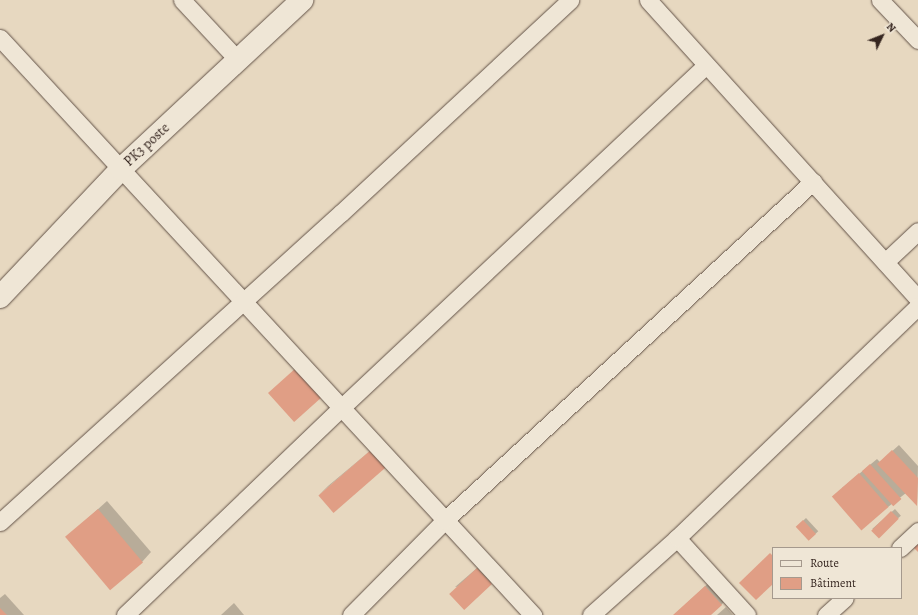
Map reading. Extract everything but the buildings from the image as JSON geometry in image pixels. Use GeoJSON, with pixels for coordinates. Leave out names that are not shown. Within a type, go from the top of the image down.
{"type":"FeatureCollection","features":[{"type":"Feature","properties":{"kind":"street"},"geometry":{"type":"LineString","coordinates":[[182,0],[238,60]]}},
{"type":"Feature","properties":{"kind":"street","name":"PK3 poste"},"geometry":{"type":"LineString","coordinates":[[3,288],[121,169],[302,0]]}},
{"type":"Feature","properties":{"kind":"street"},"geometry":{"type":"LineString","coordinates":[[0,522],[570,0]]}},
{"type":"Feature","properties":{"kind":"street"},"geometry":{"type":"LineString","coordinates":[[648,0],[918,299]]}},
{"type":"Feature","properties":{"kind":"street"},"geometry":{"type":"LineString","coordinates":[[880,0],[918,40]]}},
{"type":"Feature","properties":{"kind":"street"},"geometry":{"type":"LineString","coordinates":[[0,38],[244,300],[533,615]]}},
{"type":"Feature","properties":{"kind":"street"},"geometry":{"type":"LineString","coordinates":[[126,615],[342,407],[706,65]]}},
{"type":"Feature","properties":{"kind":"street"},"geometry":{"type":"LineString","coordinates":[[351,615],[446,520],[813,182]]}},
{"type":"Feature","properties":{"kind":"street"},"geometry":{"type":"LineString","coordinates":[[885,262],[918,231]]}},
{"type":"Feature","properties":{"kind":"street"},"geometry":{"type":"LineString","coordinates":[[591,615],[678,538],[918,306]]}},
{"type":"Feature","properties":{"kind":"street"},"geometry":{"type":"LineString","coordinates":[[901,547],[918,531]]}},
{"type":"Feature","properties":{"kind":"street"},"geometry":{"type":"LineString","coordinates":[[678,538],[747,615]]}},
{"type":"Feature","properties":{"kind":"street"},"geometry":{"type":"LineString","coordinates":[[826,615],[844,599]]}}]}
